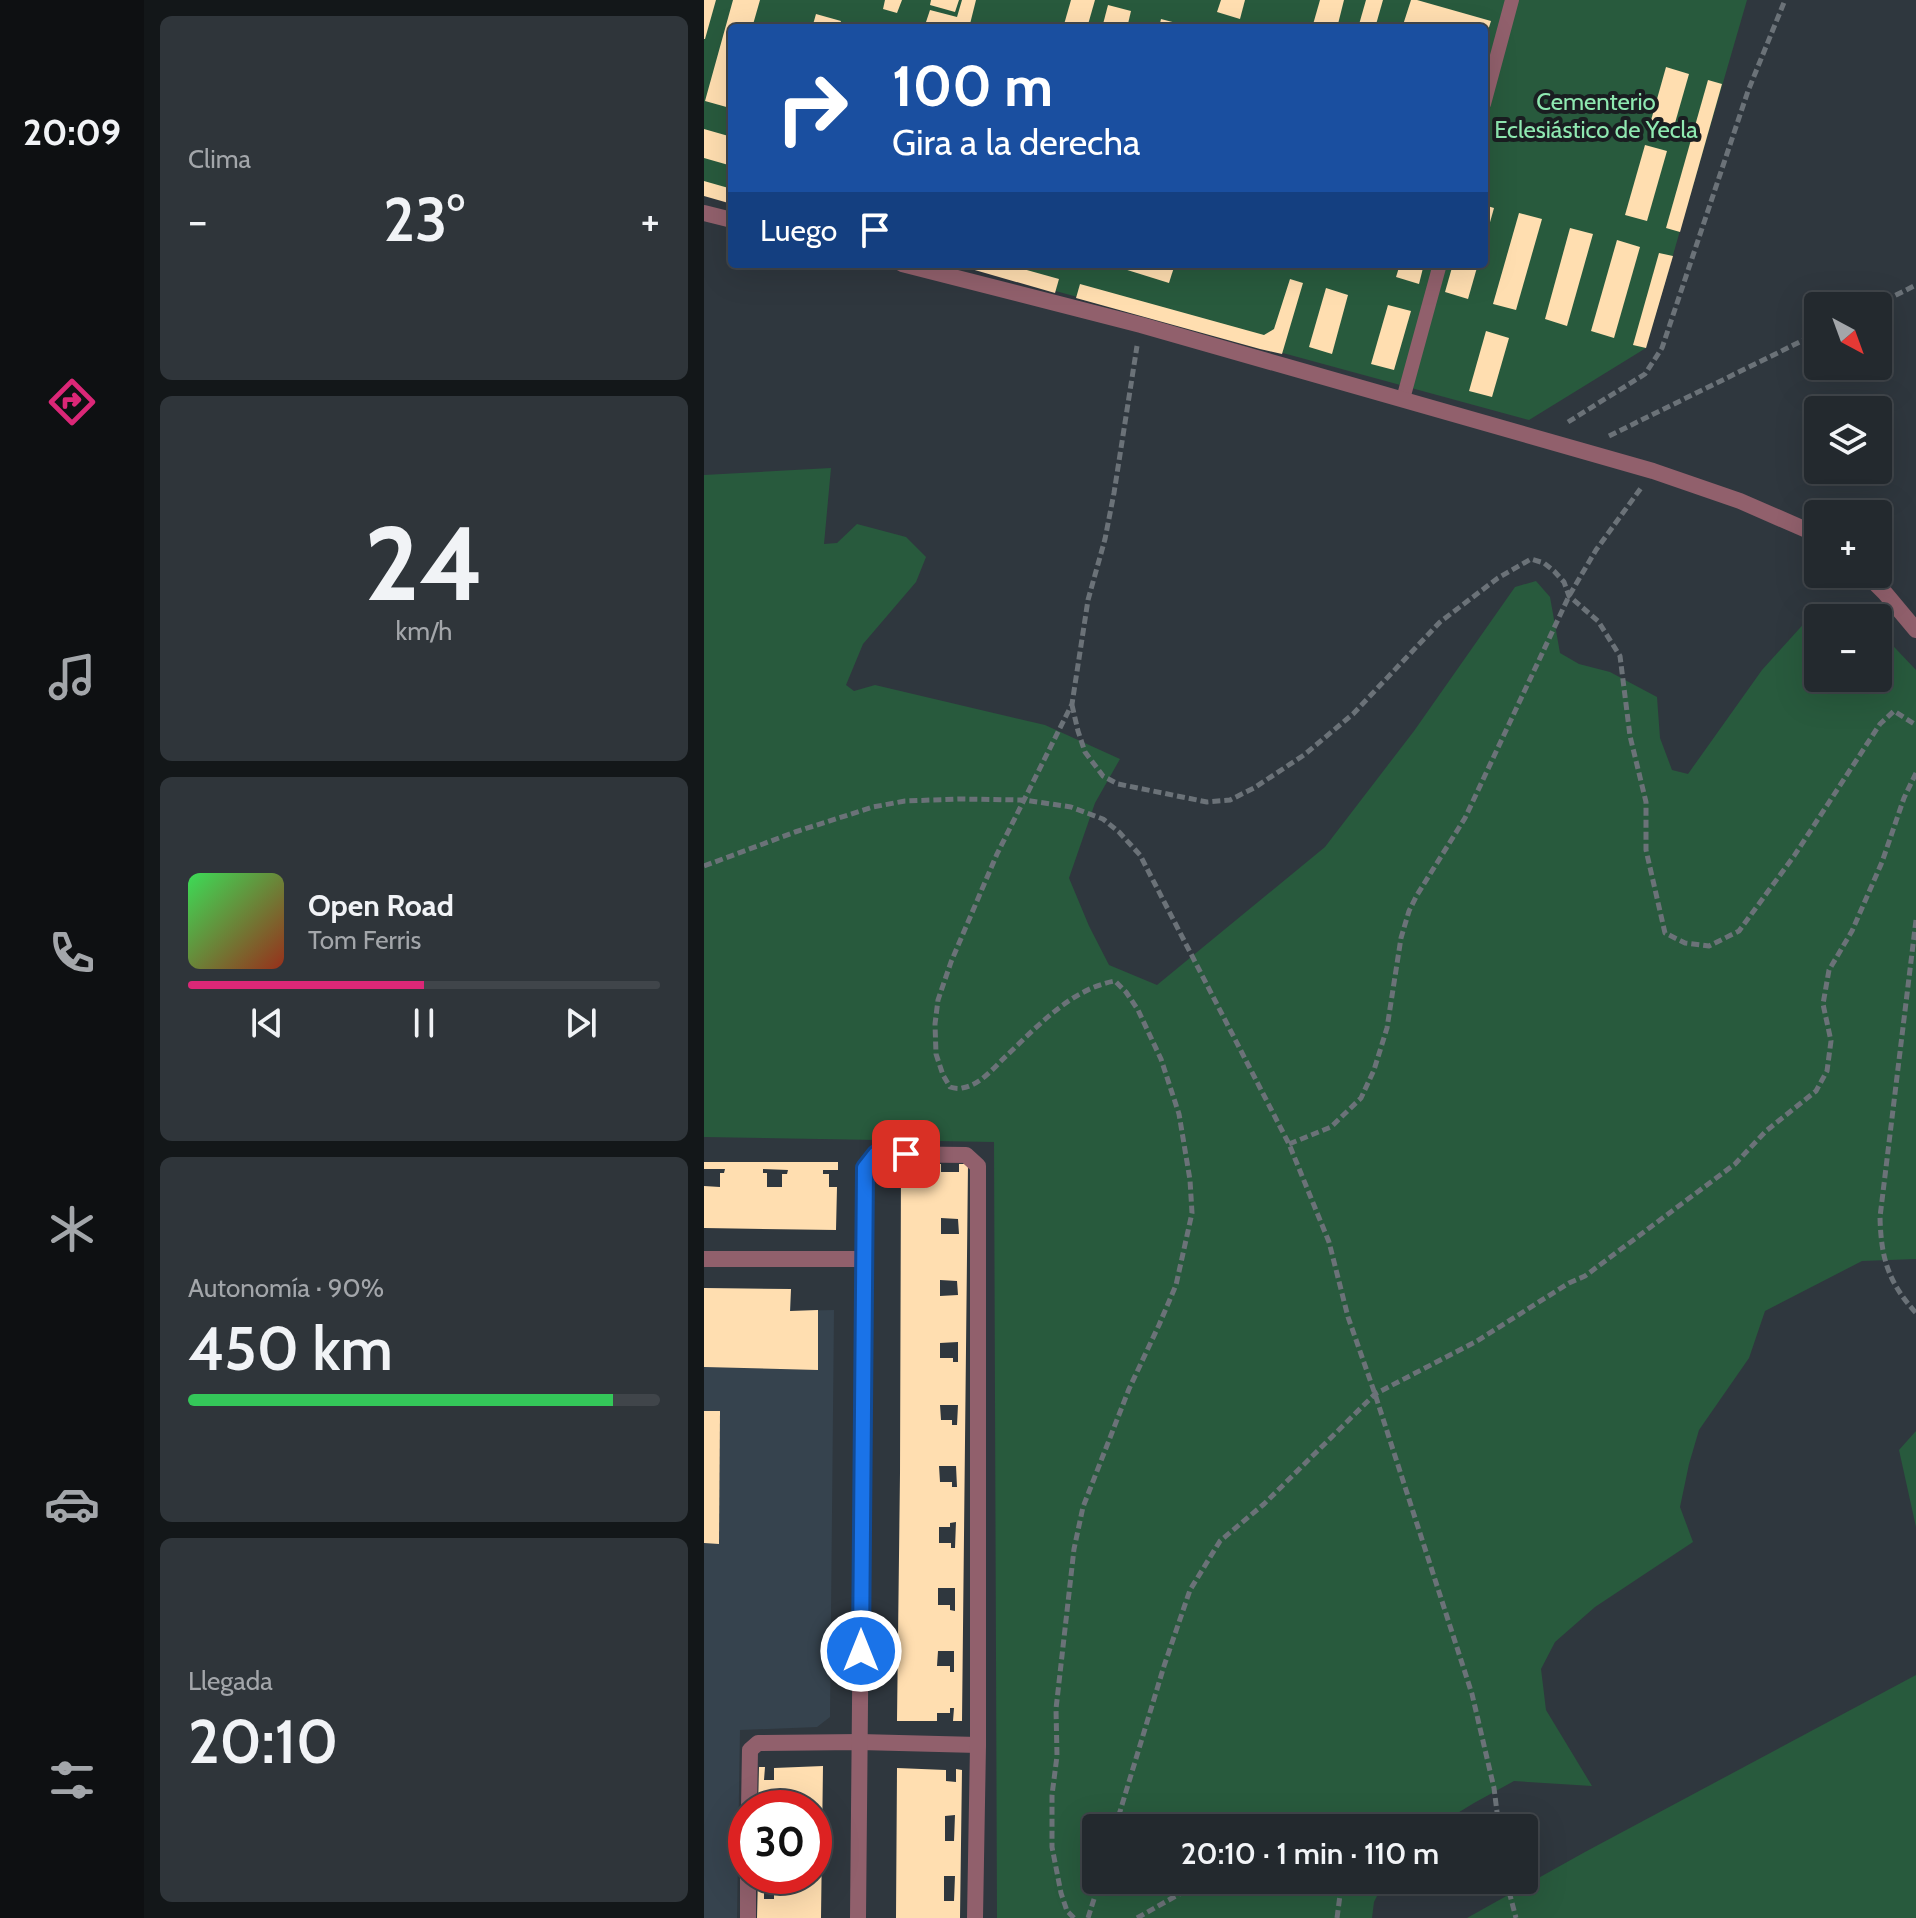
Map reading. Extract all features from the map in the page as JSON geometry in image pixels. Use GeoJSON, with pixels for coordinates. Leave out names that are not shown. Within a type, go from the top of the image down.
{"type":"FeatureCollection","features":[{"type":"Feature","properties":{"kind":"street"},"geometry":{"type":"LineString","coordinates":[[704,213],[728,219]]}},
{"type":"Feature","properties":{"kind":"street"},"geometry":{"type":"LineString","coordinates":[[918,268],[1141,325],[1653,471],[1740,501],[1804,529]]}},
{"type":"Feature","properties":{"kind":"street"},"geometry":{"type":"LineString","coordinates":[[1880,588],[1916,630]]}},
{"type":"Feature","properties":{"kind":"street"},"geometry":{"type":"LineString","coordinates":[[858,1918],[865,1168],[876,1154],[966,1155],[978,1166],[975,1918]]}},
{"type":"Feature","properties":{"kind":"street"},"geometry":{"type":"LineString","coordinates":[[704,1259],[864,1259]]}},
{"type":"Feature","properties":{"kind":"street"},"geometry":{"type":"LineString","coordinates":[[749,1790],[750,1750],[758,1743],[978,1745]]}},
{"type":"Feature","properties":{"kind":"street"},"geometry":{"type":"LineString","coordinates":[[748,1894],[748,1918]]}},
{"type":"Feature","properties":{"kind":"lane"},"geometry":{"type":"LineString","coordinates":[[1488,89],[1512,0]]}},
{"type":"Feature","properties":{"kind":"lane"},"geometry":{"type":"LineString","coordinates":[[1403,399],[1439,268]]}},
{"type":"Feature","properties":{"kind":"path"},"geometry":{"type":"LineString","coordinates":[[1541,439],[1645,374],[1662,348],[1748,91],[1785,0]]}},
{"type":"Feature","properties":{"kind":"path"},"geometry":{"type":"LineString","coordinates":[[1892,297],[1916,285]]}},
{"type":"Feature","properties":{"kind":"path"},"geometry":{"type":"LineString","coordinates":[[1074,1918],[1067,1911],[1061,1893],[1052,1847],[1052,1795],[1057,1756],[1056,1709],[1074,1549],[1083,1507],[1129,1389],[1176,1285],[1192,1213],[1190,1180],[1179,1114],[1161,1059],[1138,1010],[1115,981],[1099,984],[1074,997],[978,1082],[961,1089],[950,1087],[943,1075],[936,1054],[935,1024],[938,1000],[951,962],[997,854],[1072,704],[1088,600],[1114,493],[1141,325]]}},
{"type":"Feature","properties":{"kind":"path"},"geometry":{"type":"LineString","coordinates":[[1580,450],[1804,340]]}},
{"type":"Feature","properties":{"kind":"path"},"geometry":{"type":"LineString","coordinates":[[1289,1144],[1331,1127],[1361,1098],[1374,1070],[1387,1028],[1401,938],[1409,911],[1465,818],[1569,596],[1596,550],[1653,471]]}},
{"type":"Feature","properties":{"kind":"path"},"geometry":{"type":"LineString","coordinates":[[1072,704],[1085,752],[1103,776],[1118,784],[1207,802],[1230,800],[1304,755],[1353,714],[1440,622],[1498,578],[1531,559],[1544,563],[1564,582],[1569,596],[1598,621],[1620,656],[1630,736],[1646,802],[1646,850],[1665,933],[1685,943],[1709,946],[1739,931],[1794,856],[1880,724],[1894,711],[1916,725]]}},
{"type":"Feature","properties":{"kind":"path"},"geometry":{"type":"LineString","coordinates":[[1119,1814],[1190,1590],[1220,1541],[1264,1504],[1375,1394],[1477,1341],[1585,1276],[1735,1164],[1766,1131],[1816,1091],[1827,1071],[1831,1041],[1823,1004],[1829,970],[1852,931],[1916,773]]}},
{"type":"Feature","properties":{"kind":"path"},"geometry":{"type":"LineString","coordinates":[[704,866],[795,832],[873,807],[905,801],[1024,800],[1071,807],[1103,819],[1140,855],[1289,1144],[1329,1242],[1348,1317],[1472,1694],[1497,1814]]}},
{"type":"Feature","properties":{"kind":"path"},"geometry":{"type":"LineString","coordinates":[[1916,920],[1880,1217],[1881,1244],[1894,1286],[1916,1313]]}},
{"type":"Feature","properties":{"kind":"path"},"geometry":{"type":"LineString","coordinates":[[1088,1918],[1096,1894]]}},
{"type":"Feature","properties":{"kind":"path"},"geometry":{"type":"LineString","coordinates":[[1137,1918],[1179,1894]]}},
{"type":"Feature","properties":{"kind":"path"},"geometry":{"type":"LineString","coordinates":[[1337,1918],[1340,1894]]}},
{"type":"Feature","properties":{"kind":"path"},"geometry":{"type":"LineString","coordinates":[[1510,1894],[1516,1918]]}},
{"type":"Feature","properties":{"kind":"shaded area"},"geometry":{"type":"Polygon","coordinates":[[[704,1288],[791,1289],[791,1311],[834,1310],[830,1717],[817,1727],[740,1730],[739,1790],[728,1790],[728,1894],[737,1894],[737,1918],[704,1918],[704,1288]]]}},
{"type":"Feature","properties":{"kind":"green space","name":"Cementerio Eclesiástico de Yecla"},"geometry":{"type":"Polygon","coordinates":[[[704,0],[1747,0],[1646,348],[1529,420],[971,268],[1488,268],[1488,24],[728,24],[728,202],[704,195],[704,0]]]}},
{"type":"Feature","properties":{"kind":"green space"},"geometry":{"type":"Polygon","coordinates":[[[831,468],[824,544],[837,543],[857,524],[906,537],[926,557],[916,582],[863,644],[846,685],[854,691],[875,685],[1045,725],[1120,759],[1095,803],[1069,878],[1109,965],[1157,985],[1325,847],[1414,731],[1515,587],[1536,581],[1550,597],[1560,653],[1579,664],[1610,672],[1657,697],[1660,738],[1672,770],[1688,774],[1762,670],[1804,624],[1804,692],[1892,692],[1892,645],[1916,670],[1916,1259],[1862,1261],[1765,1311],[1749,1358],[1699,1430],[1680,1507],[1693,1542],[1595,1607],[1555,1642],[1541,1669],[1546,1710],[1592,1786],[1514,1781],[1456,1814],[1082,1814],[1082,1894],[1378,1894],[1372,1918],[997,1918],[994,1142],[704,1137],[704,475],[831,468]]]}},
{"type":"Feature","properties":{"kind":"green space"},"geometry":{"type":"Polygon","coordinates":[[[1916,1431],[1916,1527],[1899,1450],[1916,1431]]]}},
{"type":"Feature","properties":{"kind":"green space"},"geometry":{"type":"Polygon","coordinates":[[[1916,1675],[1916,1918],[1467,1918],[1510,1894],[1538,1894],[1538,1878],[1916,1675]]]}},
{"type":"Feature","properties":{"kind":"building"},"geometry":{"type":"Polygon","coordinates":[[[704,0],[716,0],[705,39],[704,39],[704,0]]]}},
{"type":"Feature","properties":{"kind":"building"},"geometry":{"type":"Polygon","coordinates":[[[733,0],[760,0],[753,24],[728,24],[728,107],[705,101],[733,0]]]}},
{"type":"Feature","properties":{"kind":"building"},"geometry":{"type":"Polygon","coordinates":[[[885,0],[902,0],[897,13],[883,9],[885,0]]]}},
{"type":"Feature","properties":{"kind":"building"},"geometry":{"type":"Polygon","coordinates":[[[931,0],[959,0],[955,12],[930,5],[931,0]]]}},
{"type":"Feature","properties":{"kind":"building"},"geometry":{"type":"Polygon","coordinates":[[[962,0],[976,0],[970,24],[925,24],[930,10],[957,17],[962,0]]]}},
{"type":"Feature","properties":{"kind":"building"},"geometry":{"type":"Polygon","coordinates":[[[1071,0],[1095,0],[1088,24],[1064,24],[1071,0]]]}},
{"type":"Feature","properties":{"kind":"building"},"geometry":{"type":"Polygon","coordinates":[[[1221,0],[1245,0],[1240,19],[1217,12],[1221,0]]]}},
{"type":"Feature","properties":{"kind":"building"},"geometry":{"type":"Polygon","coordinates":[[[1320,0],[1344,0],[1338,24],[1313,24],[1320,0]]]}},
{"type":"Feature","properties":{"kind":"building"},"geometry":{"type":"Polygon","coordinates":[[[1366,0],[1383,0],[1376,24],[1359,24],[1366,0]]]}},
{"type":"Feature","properties":{"kind":"building"},"geometry":{"type":"Polygon","coordinates":[[[1411,0],[1491,21],[1488,30],[1488,24],[1403,24],[1411,0]]]}},
{"type":"Feature","properties":{"kind":"building"},"geometry":{"type":"Polygon","coordinates":[[[1108,5],[1131,11],[1128,24],[1103,24],[1108,5]]]}},
{"type":"Feature","properties":{"kind":"building"},"geometry":{"type":"Polygon","coordinates":[[[816,14],[841,21],[840,24],[813,24],[816,14]]]}},
{"type":"Feature","properties":{"kind":"building"},"geometry":{"type":"Polygon","coordinates":[[[1161,19],[1180,24],[1160,24],[1161,19]]]}},
{"type":"Feature","properties":{"kind":"building"},"geometry":{"type":"Polygon","coordinates":[[[1666,67],[1689,74],[1671,137],[1648,131],[1666,67]]]}},
{"type":"Feature","properties":{"kind":"building"},"geometry":{"type":"Polygon","coordinates":[[[1708,80],[1722,84],[1680,232],[1666,228],[1708,80]]]}},
{"type":"Feature","properties":{"kind":"building"},"geometry":{"type":"Polygon","coordinates":[[[704,129],[728,136],[728,165],[704,158],[704,129]]]}},
{"type":"Feature","properties":{"kind":"building"},"geometry":{"type":"Polygon","coordinates":[[[1645,145],[1667,151],[1647,221],[1625,215],[1645,145]]]}},
{"type":"Feature","properties":{"kind":"building"},"geometry":{"type":"Polygon","coordinates":[[[704,181],[728,188],[728,203],[704,196],[704,181]]]}},
{"type":"Feature","properties":{"kind":"building"},"geometry":{"type":"Polygon","coordinates":[[[1488,206],[1494,208],[1488,229],[1488,206]]]}},
{"type":"Feature","properties":{"kind":"building"},"geometry":{"type":"Polygon","coordinates":[[[1519,213],[1542,219],[1516,310],[1493,304],[1519,213]]]}},
{"type":"Feature","properties":{"kind":"building"},"geometry":{"type":"Polygon","coordinates":[[[1570,228],[1593,234],[1567,326],[1545,319],[1570,228]]]}},
{"type":"Feature","properties":{"kind":"building"},"geometry":{"type":"Polygon","coordinates":[[[1617,240],[1640,247],[1614,338],[1591,331],[1617,240]]]}},
{"type":"Feature","properties":{"kind":"building"},"geometry":{"type":"Polygon","coordinates":[[[1659,253],[1673,256],[1646,348],[1633,345],[1659,253]]]}},
{"type":"Feature","properties":{"kind":"building"},"geometry":{"type":"Polygon","coordinates":[[[968,268],[1019,268],[1059,279],[1055,293],[968,268]]]}},
{"type":"Feature","properties":{"kind":"building"},"geometry":{"type":"Polygon","coordinates":[[[1121,268],[1174,268],[1169,283],[1121,268]]]}},
{"type":"Feature","properties":{"kind":"building"},"geometry":{"type":"Polygon","coordinates":[[[1399,268],[1423,268],[1419,284],[1396,277],[1399,268]]]}},
{"type":"Feature","properties":{"kind":"building"},"geometry":{"type":"Polygon","coordinates":[[[1452,268],[1477,268],[1468,299],[1445,292],[1452,268]]]}},
{"type":"Feature","properties":{"kind":"building"},"geometry":{"type":"Polygon","coordinates":[[[1290,279],[1303,283],[1282,354],[1076,298],[1080,284],[1264,335],[1274,329],[1290,279]]]}},
{"type":"Feature","properties":{"kind":"building"},"geometry":{"type":"Polygon","coordinates":[[[1326,288],[1348,295],[1332,354],[1309,347],[1326,288]]]}},
{"type":"Feature","properties":{"kind":"building"},"geometry":{"type":"Polygon","coordinates":[[[1388,305],[1411,311],[1394,370],[1371,364],[1388,305]]]}},
{"type":"Feature","properties":{"kind":"building"},"geometry":{"type":"Polygon","coordinates":[[[1486,331],[1509,338],[1492,397],[1469,391],[1486,331]]]}},
{"type":"Feature","properties":{"kind":"building"},"geometry":{"type":"Polygon","coordinates":[[[704,1162],[838,1162],[838,1170],[823,1170],[823,1174],[829,1174],[829,1187],[837,1187],[836,1230],[704,1228],[704,1186],[720,1187],[720,1173],[724,1173],[725,1169],[704,1169],[704,1162]],[[763,1169],[763,1173],[767,1173],[767,1187],[782,1187],[782,1174],[787,1174],[788,1170],[763,1169]]]}},
{"type":"Feature","properties":{"kind":"building"},"geometry":{"type":"Polygon","coordinates":[[[901,1164],[941,1164],[941,1172],[959,1172],[959,1164],[968,1164],[962,1721],[953,1721],[954,1708],[950,1708],[950,1713],[937,1713],[937,1721],[897,1721],[901,1164]],[[941,1218],[941,1234],[959,1234],[958,1219],[941,1218]],[[940,1280],[940,1296],[958,1295],[957,1281],[940,1280]],[[958,1342],[940,1343],[940,1358],[953,1358],[953,1362],[958,1362],[958,1342]],[[940,1405],[941,1420],[952,1420],[952,1425],[957,1425],[958,1405],[940,1405]],[[939,1466],[940,1482],[952,1482],[952,1487],[957,1487],[956,1466],[939,1466]],[[956,1522],[950,1523],[950,1527],[939,1527],[939,1543],[951,1543],[951,1548],[955,1548],[956,1522]],[[938,1588],[938,1605],[950,1605],[950,1610],[955,1611],[955,1588],[938,1588]],[[938,1651],[937,1666],[950,1666],[950,1672],[954,1672],[954,1651],[938,1651]]]}},
{"type":"Feature","properties":{"kind":"building"},"geometry":{"type":"Polygon","coordinates":[[[704,1288],[791,1289],[790,1311],[818,1310],[818,1370],[704,1367],[704,1288]]]}},
{"type":"Feature","properties":{"kind":"building"},"geometry":{"type":"Polygon","coordinates":[[[704,1411],[720,1411],[719,1544],[704,1543],[704,1411]]]}},
{"type":"Feature","properties":{"kind":"building"},"geometry":{"type":"Polygon","coordinates":[[[823,1766],[823,1790],[758,1790],[759,1767],[765,1767],[764,1780],[774,1780],[774,1768],[823,1766]]]}},
{"type":"Feature","properties":{"kind":"building"},"geometry":{"type":"Polygon","coordinates":[[[897,1768],[946,1770],[946,1781],[956,1782],[956,1769],[962,1770],[960,1918],[896,1918],[897,1768]],[[955,1815],[945,1816],[945,1841],[954,1841],[955,1815]],[[944,1876],[944,1901],[954,1901],[955,1876],[944,1876]]]}},
{"type":"Feature","properties":{"kind":"building"},"geometry":{"type":"Polygon","coordinates":[[[758,1894],[764,1894],[764,1899],[774,1899],[774,1894],[821,1894],[821,1918],[757,1918],[758,1894]]]}},
{"type":"Feature","properties":{"kind":"route"},"geometry":{"type":"LineString","coordinates":[[861,1651],[865,1168],[876,1154],[906,1154]]}}]}
